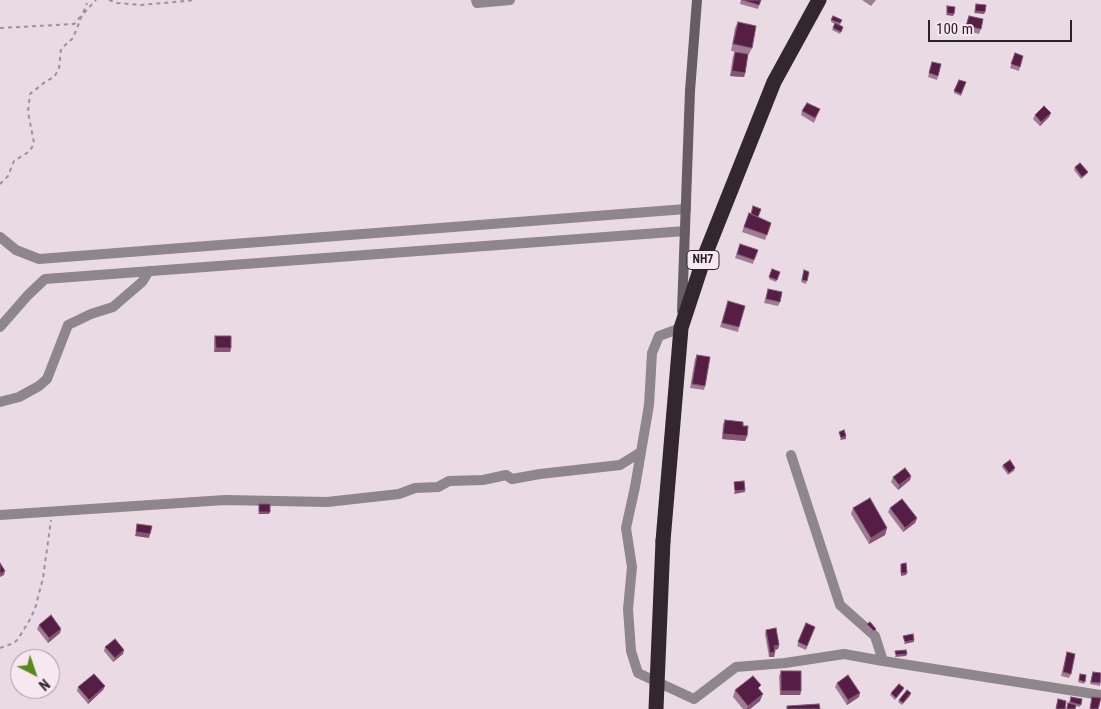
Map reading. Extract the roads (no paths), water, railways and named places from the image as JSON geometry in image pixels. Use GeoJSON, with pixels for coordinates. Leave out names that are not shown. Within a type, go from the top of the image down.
{"type":"FeatureCollection","features":[{"type":"Feature","properties":{"kind":"highway","name":"NH7"},"geometry":{"type":"LineString","coordinates":[[656,709],[663,540],[681,328],[705,255],[774,82],[819,0]]}},
{"type":"Feature","properties":{"kind":"main road"},"geometry":{"type":"LineString","coordinates":[[681,328],[690,91],[697,0]]}},
{"type":"Feature","properties":{"kind":"street"},"geometry":{"type":"LineString","coordinates":[[475,1],[510,0]]}},
{"type":"Feature","properties":{"kind":"street"},"geometry":{"type":"LineString","coordinates":[[0,237],[16,250],[39,259],[686,209]]}},
{"type":"Feature","properties":{"kind":"street"},"geometry":{"type":"LineString","coordinates":[[0,327],[45,279],[685,231]]}},
{"type":"Feature","properties":{"kind":"street"},"geometry":{"type":"LineString","coordinates":[[0,402],[19,397],[39,386],[47,379],[68,326],[91,314],[113,307],[142,282],[149,271]]}},
{"type":"Feature","properties":{"kind":"street"},"geometry":{"type":"LineString","coordinates":[[681,328],[659,336],[652,352],[648,404],[641,452],[626,528],[632,567],[628,609],[631,651],[638,673],[694,699],[736,667],[785,663],[844,654],[1101,694]]}},
{"type":"Feature","properties":{"kind":"street"},"geometry":{"type":"LineString","coordinates":[[0,515],[225,500],[328,502],[399,494],[415,488],[438,487],[449,481],[483,480],[506,475],[512,479],[620,465],[641,452]]}},
{"type":"Feature","properties":{"kind":"street"},"geometry":{"type":"LineString","coordinates":[[791,455],[840,606],[875,636],[883,661]]}}]}
